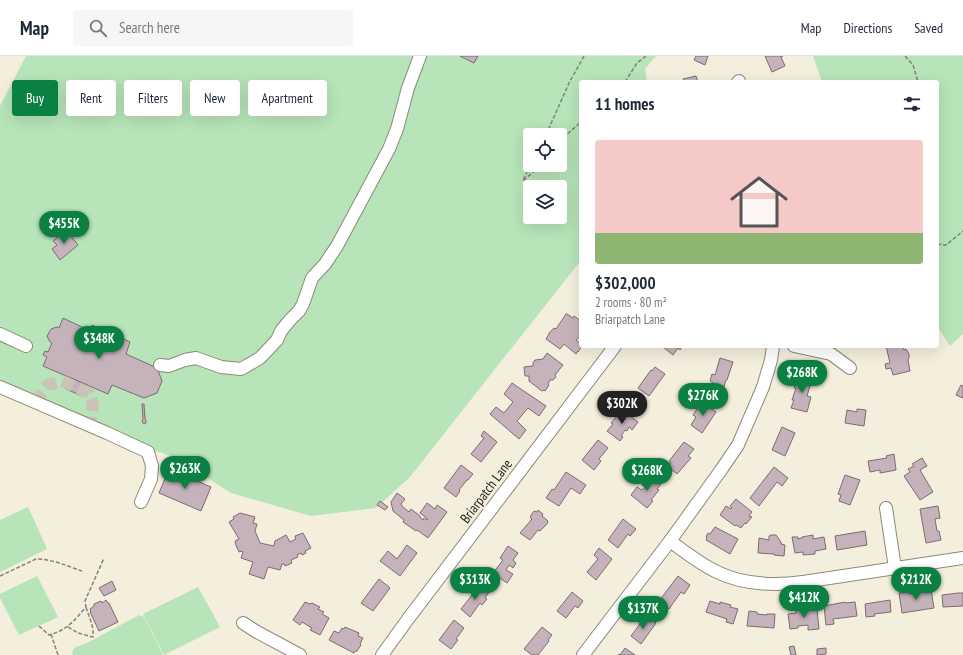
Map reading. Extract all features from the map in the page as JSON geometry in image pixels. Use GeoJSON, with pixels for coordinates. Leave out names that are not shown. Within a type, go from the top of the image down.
{"type":"FeatureCollection","features":[{"type":"Feature","properties":{"kind":"street"},"geometry":{"type":"LineString","coordinates":[[160,365],[169,366],[185,360],[196,358],[221,367],[241,369],[260,358],[277,340],[281,331],[299,311],[312,278],[325,264],[337,246],[389,149],[397,129],[408,88],[420,56]]}},
{"type":"Feature","properties":{"kind":"street"},"geometry":{"type":"LineString","coordinates":[[0,334],[26,346]]}},
{"type":"Feature","properties":{"kind":"street","name":"Briarpatch Lane"},"geometry":{"type":"LineString","coordinates":[[382,655],[613,348]]}},
{"type":"Feature","properties":{"kind":"street"},"geometry":{"type":"LineString","coordinates":[[583,655],[670,541],[738,445],[763,387],[771,360],[773,348]]}},
{"type":"Feature","properties":{"kind":"street"},"geometry":{"type":"LineString","coordinates":[[803,348],[831,354],[850,368]]}},
{"type":"Feature","properties":{"kind":"street"},"geometry":{"type":"LineString","coordinates":[[0,387],[148,452],[152,466],[151,479],[141,502]]}},
{"type":"Feature","properties":{"kind":"street"},"geometry":{"type":"LineString","coordinates":[[886,508],[895,568]]}},
{"type":"Feature","properties":{"kind":"street"},"geometry":{"type":"LineString","coordinates":[[670,541],[716,572],[752,583],[768,585],[963,558]]}},
{"type":"Feature","properties":{"kind":"street"},"geometry":{"type":"LineString","coordinates":[[243,623],[300,655]]}},
{"type":"Feature","properties":{"kind":"path"},"geometry":{"type":"LineString","coordinates":[[549,128],[569,84],[584,56]]}},
{"type":"Feature","properties":{"kind":"path"},"geometry":{"type":"LineString","coordinates":[[626,80],[637,63],[646,56]]}},
{"type":"Feature","properties":{"kind":"path"},"geometry":{"type":"LineString","coordinates":[[905,56],[913,65],[917,80]]}},
{"type":"Feature","properties":{"kind":"path"},"geometry":{"type":"LineString","coordinates":[[567,134],[579,124]]}},
{"type":"Feature","properties":{"kind":"path"},"geometry":{"type":"LineString","coordinates":[[527,172],[523,181],[533,172]]}},
{"type":"Feature","properties":{"kind":"path"},"geometry":{"type":"LineString","coordinates":[[939,244],[946,245],[963,231]]}},
{"type":"Feature","properties":{"kind":"path"},"geometry":{"type":"LineString","coordinates":[[68,626],[78,633],[93,637],[93,629],[88,616],[85,600],[104,558]]}},
{"type":"Feature","properties":{"kind":"path"},"geometry":{"type":"LineString","coordinates":[[0,576],[36,559],[56,562],[82,571]]}},
{"type":"Feature","properties":{"kind":"path"},"geometry":{"type":"LineString","coordinates":[[38,626],[49,635],[68,626],[86,607]]}},
{"type":"Feature","properties":{"kind":"path"},"geometry":{"type":"LineString","coordinates":[[51,634],[58,655]]}},
{"type":"Feature","properties":{"kind":"green space"},"geometry":{"type":"Polygon","coordinates":[[[26,56],[656,56],[645,69],[647,80],[579,80],[579,263],[410,477],[376,508],[311,516],[231,493],[174,457],[141,446],[0,390],[0,106],[12,83],[12,116],[58,116],[58,80],[14,80],[26,56]]]}},
{"type":"Feature","properties":{"kind":"green space"},"geometry":{"type":"Polygon","coordinates":[[[813,56],[963,56],[963,334],[950,346],[939,329],[939,80],[821,80],[813,56]]]}},
{"type":"Feature","properties":{"kind":"green space"},"geometry":{"type":"Polygon","coordinates":[[[28,507],[47,549],[0,572],[0,520],[28,507]]]}},
{"type":"Feature","properties":{"kind":"green space"},"geometry":{"type":"Polygon","coordinates":[[[37,576],[58,617],[19,635],[0,598],[0,594],[37,576]]]}},
{"type":"Feature","properties":{"kind":"green space"},"geometry":{"type":"Polygon","coordinates":[[[198,587],[220,627],[164,655],[143,614],[198,587]]]}},
{"type":"Feature","properties":{"kind":"green space"},"geometry":{"type":"Polygon","coordinates":[[[139,615],[144,617],[162,655],[73,655],[72,653],[74,648],[91,641],[139,615]]]}},
{"type":"Feature","properties":{"kind":"building"},"geometry":{"type":"Polygon","coordinates":[[[460,56],[478,56],[474,63],[460,56]]]}},
{"type":"Feature","properties":{"kind":"building"},"geometry":{"type":"Polygon","coordinates":[[[696,56],[708,56],[705,65],[694,60],[696,56]]]}},
{"type":"Feature","properties":{"kind":"building"},"geometry":{"type":"Polygon","coordinates":[[[765,56],[783,56],[781,57],[785,66],[772,72],[765,56]]]}},
{"type":"Feature","properties":{"kind":"building"},"geometry":{"type":"Polygon","coordinates":[[[696,76],[697,80],[683,80],[696,76]]]}},
{"type":"Feature","properties":{"kind":"building"},"geometry":{"type":"Polygon","coordinates":[[[66,230],[78,245],[60,260],[52,249],[57,245],[53,241],[66,230]]]}},
{"type":"Feature","properties":{"kind":"building"},"geometry":{"type":"Polygon","coordinates":[[[566,314],[573,318],[574,316],[579,320],[579,337],[576,340],[579,342],[579,348],[581,348],[576,354],[564,344],[560,349],[546,339],[554,328],[556,329],[566,314]]]}},
{"type":"Feature","properties":{"kind":"building"},"geometry":{"type":"Polygon","coordinates":[[[63,318],[90,331],[92,325],[130,342],[126,354],[157,368],[162,381],[157,393],[144,398],[112,385],[108,394],[43,366],[47,357],[43,355],[45,351],[48,352],[52,343],[47,336],[51,329],[57,327],[59,328],[63,318]]]}},
{"type":"Feature","properties":{"kind":"building"},"geometry":{"type":"Polygon","coordinates":[[[664,348],[678,348],[673,355],[664,348]]]}},
{"type":"Feature","properties":{"kind":"building"},"geometry":{"type":"Polygon","coordinates":[[[886,348],[906,349],[909,354],[908,360],[910,371],[893,375],[891,368],[886,369],[885,364],[890,363],[886,348]]]}},
{"type":"Feature","properties":{"kind":"building"},"geometry":{"type":"Polygon","coordinates":[[[547,353],[563,365],[555,375],[556,377],[553,380],[550,380],[545,391],[542,391],[529,381],[529,376],[525,376],[524,367],[533,366],[535,360],[543,359],[547,353]]]}},
{"type":"Feature","properties":{"kind":"building"},"geometry":{"type":"Polygon","coordinates":[[[720,358],[733,362],[723,390],[712,387],[713,383],[710,381],[712,374],[715,375],[720,358]]]}},
{"type":"Feature","properties":{"kind":"building"},"geometry":{"type":"Polygon","coordinates":[[[655,367],[665,374],[649,396],[638,388],[651,370],[652,371],[655,367]]]}},
{"type":"Feature","properties":{"kind":"building"},"geometry":{"type":"Polygon","coordinates":[[[798,375],[812,379],[807,396],[811,397],[807,412],[791,408],[794,400],[792,400],[798,375]]]}},
{"type":"Feature","properties":{"kind":"building"},"geometry":{"type":"Polygon","coordinates":[[[71,378],[87,385],[82,396],[66,389],[71,378]]]}},
{"type":"Feature","properties":{"kind":"building"},"geometry":{"type":"Polygon","coordinates":[[[512,383],[546,406],[539,416],[528,408],[517,421],[526,430],[519,439],[490,414],[496,407],[504,413],[513,402],[504,394],[512,383]]]}},
{"type":"Feature","properties":{"kind":"building"},"geometry":{"type":"Polygon","coordinates":[[[961,385],[963,386],[963,398],[956,395],[961,385]]]}},
{"type":"Feature","properties":{"kind":"building"},"geometry":{"type":"Polygon","coordinates":[[[700,401],[716,412],[702,433],[691,425],[696,417],[693,415],[697,409],[695,408],[700,401]]]}},
{"type":"Feature","properties":{"kind":"building"},"geometry":{"type":"Polygon","coordinates":[[[142,404],[144,404],[145,424],[142,422],[142,404]]]}},
{"type":"Feature","properties":{"kind":"building"},"geometry":{"type":"Polygon","coordinates":[[[857,409],[866,410],[864,426],[845,423],[847,410],[857,412],[857,409]]]}},
{"type":"Feature","properties":{"kind":"building"},"geometry":{"type":"Polygon","coordinates":[[[622,410],[638,422],[632,430],[629,427],[627,431],[625,430],[620,441],[607,431],[613,424],[611,423],[622,410]]]}},
{"type":"Feature","properties":{"kind":"building"},"geometry":{"type":"Polygon","coordinates":[[[782,427],[795,433],[785,456],[772,450],[782,427]]]}},
{"type":"Feature","properties":{"kind":"building"},"geometry":{"type":"Polygon","coordinates":[[[484,431],[497,442],[481,462],[471,454],[484,438],[481,436],[484,431]]]}},
{"type":"Feature","properties":{"kind":"building"},"geometry":{"type":"Polygon","coordinates":[[[598,440],[608,448],[599,459],[601,461],[594,470],[582,460],[598,440]]]}},
{"type":"Feature","properties":{"kind":"building"},"geometry":{"type":"Polygon","coordinates":[[[684,442],[694,449],[688,456],[691,458],[677,474],[668,467],[671,462],[669,461],[684,442]]]}},
{"type":"Feature","properties":{"kind":"building"},"geometry":{"type":"Polygon","coordinates":[[[894,454],[896,470],[880,473],[880,470],[870,472],[868,461],[887,458],[886,456],[894,454]]]}},
{"type":"Feature","properties":{"kind":"building"},"geometry":{"type":"Polygon","coordinates":[[[922,458],[927,466],[920,470],[933,492],[920,500],[904,476],[910,472],[908,469],[914,466],[912,464],[922,458]]]}},
{"type":"Feature","properties":{"kind":"building"},"geometry":{"type":"Polygon","coordinates":[[[461,465],[473,474],[459,490],[460,491],[456,497],[444,488],[461,465]]]}},
{"type":"Feature","properties":{"kind":"building"},"geometry":{"type":"Polygon","coordinates":[[[774,467],[788,478],[782,486],[777,482],[759,506],[750,498],[774,467]]]}},
{"type":"Feature","properties":{"kind":"building"},"geometry":{"type":"Polygon","coordinates":[[[169,469],[211,487],[201,511],[159,493],[169,469]]]}},
{"type":"Feature","properties":{"kind":"building"},"geometry":{"type":"Polygon","coordinates":[[[566,472],[586,485],[580,494],[571,488],[559,506],[546,498],[552,489],[554,490],[566,472]]]}},
{"type":"Feature","properties":{"kind":"building"},"geometry":{"type":"Polygon","coordinates":[[[845,475],[860,480],[850,505],[839,501],[841,495],[838,494],[845,475]]]}},
{"type":"Feature","properties":{"kind":"building"},"geometry":{"type":"Polygon","coordinates":[[[652,477],[661,484],[657,489],[659,490],[651,500],[653,501],[647,508],[631,495],[637,487],[642,490],[645,487],[642,485],[646,480],[648,482],[652,477]]]}},
{"type":"Feature","properties":{"kind":"building"},"geometry":{"type":"Polygon","coordinates":[[[397,493],[405,499],[401,504],[402,506],[409,512],[411,509],[423,520],[424,518],[427,520],[428,519],[420,513],[427,503],[435,509],[437,505],[447,512],[428,538],[403,522],[404,520],[393,511],[391,502],[397,493]]]}},
{"type":"Feature","properties":{"kind":"building"},"geometry":{"type":"Polygon","coordinates":[[[736,499],[752,512],[749,516],[752,517],[741,528],[736,525],[735,526],[720,515],[726,506],[731,509],[732,508],[730,506],[736,499]]]}},
{"type":"Feature","properties":{"kind":"building"},"geometry":{"type":"Polygon","coordinates":[[[380,501],[388,507],[385,510],[377,505],[380,501]]]}},
{"type":"Feature","properties":{"kind":"building"},"geometry":{"type":"Polygon","coordinates":[[[938,506],[940,518],[935,519],[937,531],[939,531],[941,540],[926,543],[920,509],[938,506]]]}},
{"type":"Feature","properties":{"kind":"building"},"geometry":{"type":"Polygon","coordinates":[[[538,510],[548,521],[547,524],[540,531],[538,530],[530,540],[520,533],[532,519],[530,517],[534,511],[537,512],[538,510]]]}},
{"type":"Feature","properties":{"kind":"building"},"geometry":{"type":"Polygon","coordinates":[[[240,513],[255,517],[253,523],[257,524],[255,531],[260,543],[274,546],[275,541],[286,535],[290,542],[296,539],[295,536],[303,533],[311,548],[305,551],[306,553],[302,555],[301,553],[297,555],[298,557],[291,560],[292,563],[285,566],[282,564],[280,570],[268,567],[264,579],[249,574],[253,562],[241,558],[243,552],[239,552],[235,543],[235,541],[239,539],[229,522],[234,519],[233,517],[240,513]]]}},
{"type":"Feature","properties":{"kind":"building"},"geometry":{"type":"Polygon","coordinates":[[[623,519],[636,529],[630,536],[628,534],[618,548],[608,540],[623,519]]]}},
{"type":"Feature","properties":{"kind":"building"},"geometry":{"type":"Polygon","coordinates":[[[715,527],[738,539],[730,554],[706,540],[708,533],[710,534],[715,527]]]}},
{"type":"Feature","properties":{"kind":"building"},"geometry":{"type":"Polygon","coordinates":[[[865,531],[867,545],[837,550],[835,536],[865,531]]]}},
{"type":"Feature","properties":{"kind":"building"},"geometry":{"type":"Polygon","coordinates":[[[776,535],[781,544],[785,545],[784,556],[758,553],[759,538],[769,540],[769,536],[776,535]]]}},
{"type":"Feature","properties":{"kind":"building"},"geometry":{"type":"Polygon","coordinates":[[[813,535],[813,539],[824,537],[826,549],[815,551],[815,554],[803,555],[803,552],[795,553],[792,537],[798,537],[798,539],[813,535]]]}},
{"type":"Feature","properties":{"kind":"building"},"geometry":{"type":"Polygon","coordinates":[[[407,545],[417,553],[400,576],[380,561],[388,551],[397,559],[407,545]]]}},
{"type":"Feature","properties":{"kind":"building"},"geometry":{"type":"Polygon","coordinates":[[[508,546],[518,553],[513,560],[516,563],[513,568],[509,565],[506,570],[513,574],[507,583],[493,573],[503,560],[500,558],[508,546]]]}},
{"type":"Feature","properties":{"kind":"building"},"geometry":{"type":"Polygon","coordinates":[[[599,548],[612,559],[596,580],[587,572],[598,559],[594,555],[599,548]]]}},
{"type":"Feature","properties":{"kind":"building"},"geometry":{"type":"Polygon","coordinates":[[[678,576],[690,585],[684,594],[681,592],[669,609],[659,601],[678,576]]]}},
{"type":"Feature","properties":{"kind":"building"},"geometry":{"type":"Polygon","coordinates":[[[379,579],[390,588],[373,611],[361,603],[379,579]]]}},
{"type":"Feature","properties":{"kind":"building"},"geometry":{"type":"Polygon","coordinates":[[[112,581],[116,590],[104,596],[99,588],[112,581]]]}},
{"type":"Feature","properties":{"kind":"building"},"geometry":{"type":"Polygon","coordinates":[[[480,585],[489,592],[485,598],[487,599],[482,605],[480,603],[470,617],[461,609],[480,585]]]}},
{"type":"Feature","properties":{"kind":"building"},"geometry":{"type":"Polygon","coordinates":[[[931,589],[934,608],[902,613],[899,593],[909,592],[909,594],[920,592],[920,590],[931,589]]]}},
{"type":"Feature","properties":{"kind":"building"},"geometry":{"type":"Polygon","coordinates":[[[572,592],[583,601],[578,608],[575,606],[566,618],[557,611],[572,592]]]}},
{"type":"Feature","properties":{"kind":"building"},"geometry":{"type":"Polygon","coordinates":[[[963,593],[963,606],[943,607],[942,595],[963,593]]]}},
{"type":"Feature","properties":{"kind":"building"},"geometry":{"type":"Polygon","coordinates":[[[106,600],[118,622],[99,631],[90,609],[94,606],[94,604],[101,601],[102,603],[106,600]]]}},
{"type":"Feature","properties":{"kind":"building"},"geometry":{"type":"Polygon","coordinates":[[[890,600],[891,612],[874,614],[875,616],[866,617],[865,604],[890,600]]]}},
{"type":"Feature","properties":{"kind":"building"},"geometry":{"type":"Polygon","coordinates":[[[710,601],[731,605],[730,607],[738,609],[733,624],[726,622],[727,619],[706,612],[710,601]]]}},
{"type":"Feature","properties":{"kind":"building"},"geometry":{"type":"Polygon","coordinates":[[[305,602],[310,604],[312,603],[320,607],[318,609],[324,612],[322,614],[329,618],[320,635],[310,630],[312,628],[302,622],[300,625],[293,620],[305,602]]]}},
{"type":"Feature","properties":{"kind":"building"},"geometry":{"type":"Polygon","coordinates":[[[845,602],[855,602],[857,616],[833,619],[834,624],[826,625],[824,606],[845,602]]]}},
{"type":"Feature","properties":{"kind":"building"},"geometry":{"type":"Polygon","coordinates":[[[817,609],[819,629],[808,630],[808,625],[790,629],[788,614],[796,613],[796,610],[817,609]]]}},
{"type":"Feature","properties":{"kind":"building"},"geometry":{"type":"Polygon","coordinates":[[[749,611],[757,612],[757,614],[775,614],[774,628],[747,626],[749,611]]]}},
{"type":"Feature","properties":{"kind":"building"},"geometry":{"type":"Polygon","coordinates":[[[646,616],[656,623],[641,644],[631,636],[646,616]]]}},
{"type":"Feature","properties":{"kind":"building"},"geometry":{"type":"Polygon","coordinates":[[[454,620],[464,628],[456,639],[458,640],[451,649],[439,640],[454,620]]]}},
{"type":"Feature","properties":{"kind":"building"},"geometry":{"type":"Polygon","coordinates":[[[345,627],[359,633],[358,636],[363,638],[360,644],[361,645],[354,653],[329,640],[334,631],[339,633],[342,628],[344,629],[345,627]]]}},
{"type":"Feature","properties":{"kind":"building"},"geometry":{"type":"Polygon","coordinates":[[[542,627],[552,635],[538,655],[532,655],[524,649],[542,627]]]}},
{"type":"Feature","properties":{"kind":"building"},"geometry":{"type":"Polygon","coordinates":[[[794,646],[796,655],[791,655],[789,647],[794,646]]]}},
{"type":"Feature","properties":{"kind":"building"},"geometry":{"type":"Polygon","coordinates":[[[625,648],[635,655],[620,655],[625,648]]]}},
{"type":"Feature","properties":{"kind":"building"},"geometry":{"type":"Polygon","coordinates":[[[826,648],[826,654],[817,655],[817,649],[826,648]]]}},
{"type":"Feature","properties":{"kind":"tunnel"},"geometry":{"type":"LineString","coordinates":[[35,402],[48,385],[62,381],[89,393],[93,405],[90,426]]}}]}
